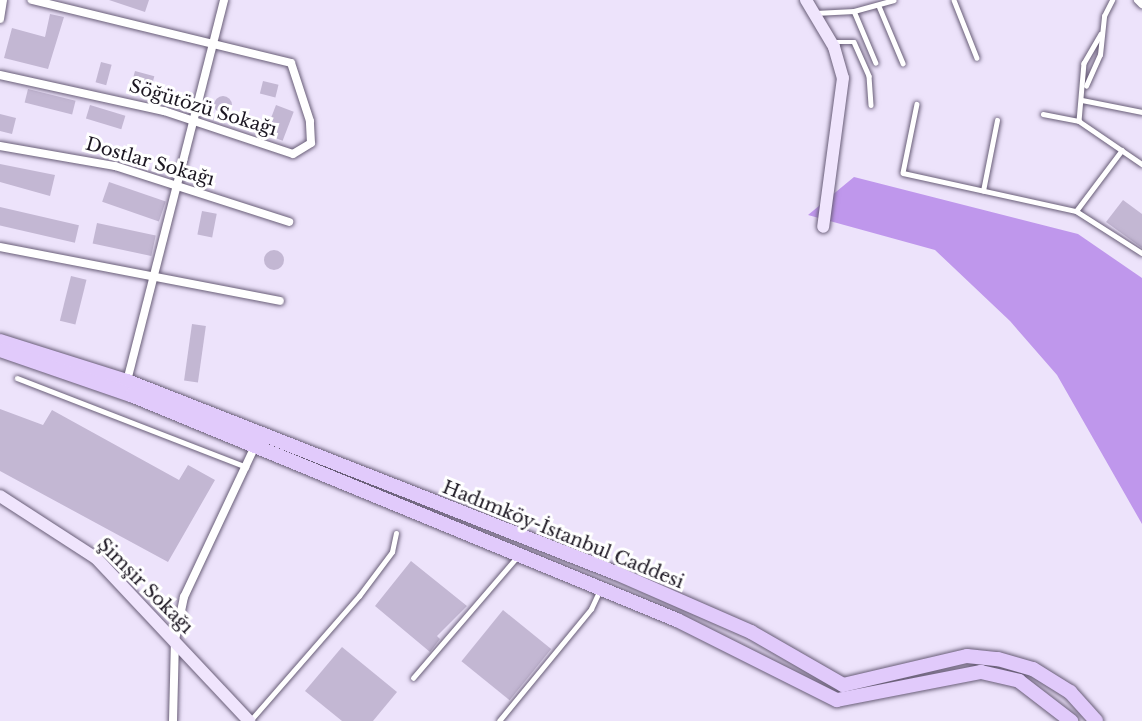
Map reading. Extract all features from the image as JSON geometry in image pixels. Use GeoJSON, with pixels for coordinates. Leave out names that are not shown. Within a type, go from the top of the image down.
{"type":"FeatureCollection","features":[{"type":"Feature","properties":{"kind":"main road","name":"Hadımköy-İstanbul Caddesi"},"geometry":{"type":"LineString","coordinates":[[0,340],[127,381],[616,573],[751,632],[843,685],[967,656],[998,659],[1033,669],[1070,692],[1096,721]]}},
{"type":"Feature","properties":{"kind":"main road","name":"Hadımköy-İstanbul Caddesi"},"geometry":{"type":"LineString","coordinates":[[0,350],[131,394],[254,448],[677,620],[837,700],[981,672],[1019,681],[1071,721]]}},
{"type":"Feature","properties":{"kind":"street"},"geometry":{"type":"LineString","coordinates":[[0,20],[3,0]]}},
{"type":"Feature","properties":{"kind":"street"},"geometry":{"type":"LineString","coordinates":[[32,0],[214,43]]}},
{"type":"Feature","properties":{"kind":"street"},"geometry":{"type":"LineString","coordinates":[[127,381],[151,275],[177,187],[224,0]]}},
{"type":"Feature","properties":{"kind":"street"},"geometry":{"type":"LineString","coordinates":[[806,0],[832,43],[843,78],[843,102],[823,227]]}},
{"type":"Feature","properties":{"kind":"street"},"geometry":{"type":"LineString","coordinates":[[1138,0],[1142,4]]}},
{"type":"Feature","properties":{"kind":"street","name":"Söğütözü Sokağı"},"geometry":{"type":"LineString","coordinates":[[0,75],[193,120],[293,154],[311,143],[310,121],[291,63],[214,43]]}},
{"type":"Feature","properties":{"kind":"street","name":"Dostlar Sokağı"},"geometry":{"type":"LineString","coordinates":[[0,146],[115,166],[289,222]]}},
{"type":"Feature","properties":{"kind":"street"},"geometry":{"type":"LineString","coordinates":[[0,247],[280,302]]}},
{"type":"Feature","properties":{"kind":"street"},"geometry":{"type":"LineString","coordinates":[[174,721],[175,640],[184,597],[254,448]]}},
{"type":"Feature","properties":{"kind":"street","name":"Şimşir Sokağı"},"geometry":{"type":"LineString","coordinates":[[0,496],[96,558],[249,721]]}},
{"type":"Feature","properties":{"kind":"lane"},"geometry":{"type":"LineString","coordinates":[[815,13],[854,11],[879,6],[894,0]]}},
{"type":"Feature","properties":{"kind":"lane"},"geometry":{"type":"LineString","coordinates":[[954,0],[976,58]]}},
{"type":"Feature","properties":{"kind":"lane"},"geometry":{"type":"LineString","coordinates":[[1079,121],[1084,88],[1084,63],[1101,34],[1113,0]]}},
{"type":"Feature","properties":{"kind":"lane"},"geometry":{"type":"LineString","coordinates":[[879,6],[903,63]]}},
{"type":"Feature","properties":{"kind":"lane"},"geometry":{"type":"LineString","coordinates":[[854,11],[876,63]]}},
{"type":"Feature","properties":{"kind":"lane"},"geometry":{"type":"LineString","coordinates":[[1084,88],[1100,55],[1101,34]]}},
{"type":"Feature","properties":{"kind":"lane"},"geometry":{"type":"LineString","coordinates":[[832,43],[854,42],[869,76],[871,105]]}},
{"type":"Feature","properties":{"kind":"lane"},"geometry":{"type":"LineString","coordinates":[[1082,100],[1142,112]]}},
{"type":"Feature","properties":{"kind":"lane"},"geometry":{"type":"LineString","coordinates":[[917,104],[903,173],[1076,211],[1142,254]]}},
{"type":"Feature","properties":{"kind":"lane"},"geometry":{"type":"LineString","coordinates":[[1043,114],[1079,121],[1142,164]]}},
{"type":"Feature","properties":{"kind":"lane"},"geometry":{"type":"LineString","coordinates":[[984,191],[997,120]]}},
{"type":"Feature","properties":{"kind":"lane"},"geometry":{"type":"LineString","coordinates":[[1076,211],[1122,150]]}},
{"type":"Feature","properties":{"kind":"lane"},"geometry":{"type":"LineString","coordinates":[[17,378],[246,467]]}},
{"type":"Feature","properties":{"kind":"lane"},"geometry":{"type":"LineString","coordinates":[[249,721],[359,596],[392,552],[396,533]]}},
{"type":"Feature","properties":{"kind":"lane"},"geometry":{"type":"LineString","coordinates":[[413,678],[518,555]]}},
{"type":"Feature","properties":{"kind":"lane"},"geometry":{"type":"LineString","coordinates":[[500,721],[591,609],[601,589]]}},
{"type":"Feature","properties":{"kind":"shaded area"},"geometry":{"type":"Polygon","coordinates":[[[854,177],[1078,234],[1142,278],[1142,524],[1057,375],[1010,321],[935,250],[808,215],[854,177]]]}},
{"type":"Feature","properties":{"kind":"building"},"geometry":{"type":"Polygon","coordinates":[[[109,0],[149,0],[145,12],[109,0]]]}},
{"type":"Feature","properties":{"kind":"building"},"geometry":{"type":"Polygon","coordinates":[[[50,14],[64,17],[48,69],[4,58],[12,28],[45,37],[50,14]]]}},
{"type":"Feature","properties":{"kind":"building"},"geometry":{"type":"Polygon","coordinates":[[[101,62],[112,65],[106,85],[96,82],[101,62]]]}},
{"type":"Feature","properties":{"kind":"building"},"geometry":{"type":"Polygon","coordinates":[[[135,71],[154,76],[149,95],[130,89],[135,71]]]}},
{"type":"Feature","properties":{"kind":"building"},"geometry":{"type":"Polygon","coordinates":[[[263,81],[279,85],[275,97],[260,94],[263,81]]]}},
{"type":"Feature","properties":{"kind":"building"},"geometry":{"type":"Polygon","coordinates":[[[28,89],[76,101],[72,114],[25,103],[28,89]]]}},
{"type":"Feature","properties":{"kind":"building"},"geometry":{"type":"Polygon","coordinates":[[[219,96],[227,96],[232,101],[230,112],[219,114],[214,109],[214,101],[219,96]]]}},
{"type":"Feature","properties":{"kind":"building"},"geometry":{"type":"Polygon","coordinates":[[[90,105],[125,116],[121,129],[86,118],[90,105]]]}},
{"type":"Feature","properties":{"kind":"building"},"geometry":{"type":"Polygon","coordinates":[[[276,105],[294,112],[283,141],[265,134],[276,105]]]}},
{"type":"Feature","properties":{"kind":"building"},"geometry":{"type":"Polygon","coordinates":[[[0,114],[16,118],[12,134],[0,131],[0,114]]]}},
{"type":"Feature","properties":{"kind":"building"},"geometry":{"type":"Polygon","coordinates":[[[0,164],[55,175],[50,196],[0,182],[0,164]]]}},
{"type":"Feature","properties":{"kind":"building"},"geometry":{"type":"Polygon","coordinates":[[[109,182],[166,202],[159,221],[102,202],[109,182]]]}},
{"type":"Feature","properties":{"kind":"building"},"geometry":{"type":"Polygon","coordinates":[[[1123,200],[1142,214],[1142,248],[1106,222],[1123,200]]]}},
{"type":"Feature","properties":{"kind":"building"},"geometry":{"type":"Polygon","coordinates":[[[0,207],[79,225],[75,243],[0,225],[0,207]]]}},
{"type":"Feature","properties":{"kind":"building"},"geometry":{"type":"Polygon","coordinates":[[[202,211],[217,214],[212,237],[197,235],[202,211]]]}},
{"type":"Feature","properties":{"kind":"building"},"geometry":{"type":"Polygon","coordinates":[[[97,223],[156,235],[151,256],[93,244],[97,223]]]}},
{"type":"Feature","properties":{"kind":"building"},"geometry":{"type":"Polygon","coordinates":[[[274,250],[281,253],[284,260],[281,267],[274,270],[267,267],[264,260],[267,253],[274,250]]]}},
{"type":"Feature","properties":{"kind":"building"},"geometry":{"type":"Polygon","coordinates":[[[71,276],[87,280],[75,325],[60,321],[71,276]]]}},
{"type":"Feature","properties":{"kind":"building"},"geometry":{"type":"Polygon","coordinates":[[[192,324],[206,326],[198,382],[184,380],[192,324]]]}},
{"type":"Feature","properties":{"kind":"building"},"geometry":{"type":"Polygon","coordinates":[[[0,409],[43,425],[52,410],[179,480],[188,465],[215,480],[168,562],[0,471],[0,409]]]}},
{"type":"Feature","properties":{"kind":"building"},"geometry":{"type":"Polygon","coordinates":[[[411,561],[467,606],[437,636],[440,639],[430,652],[375,606],[411,561]]]}},
{"type":"Feature","properties":{"kind":"building"},"geometry":{"type":"Polygon","coordinates":[[[503,610],[551,649],[510,700],[461,661],[503,610]]]}},
{"type":"Feature","properties":{"kind":"building"},"geometry":{"type":"Polygon","coordinates":[[[342,647],[397,692],[373,721],[342,721],[305,691],[342,647]]]}}]}
